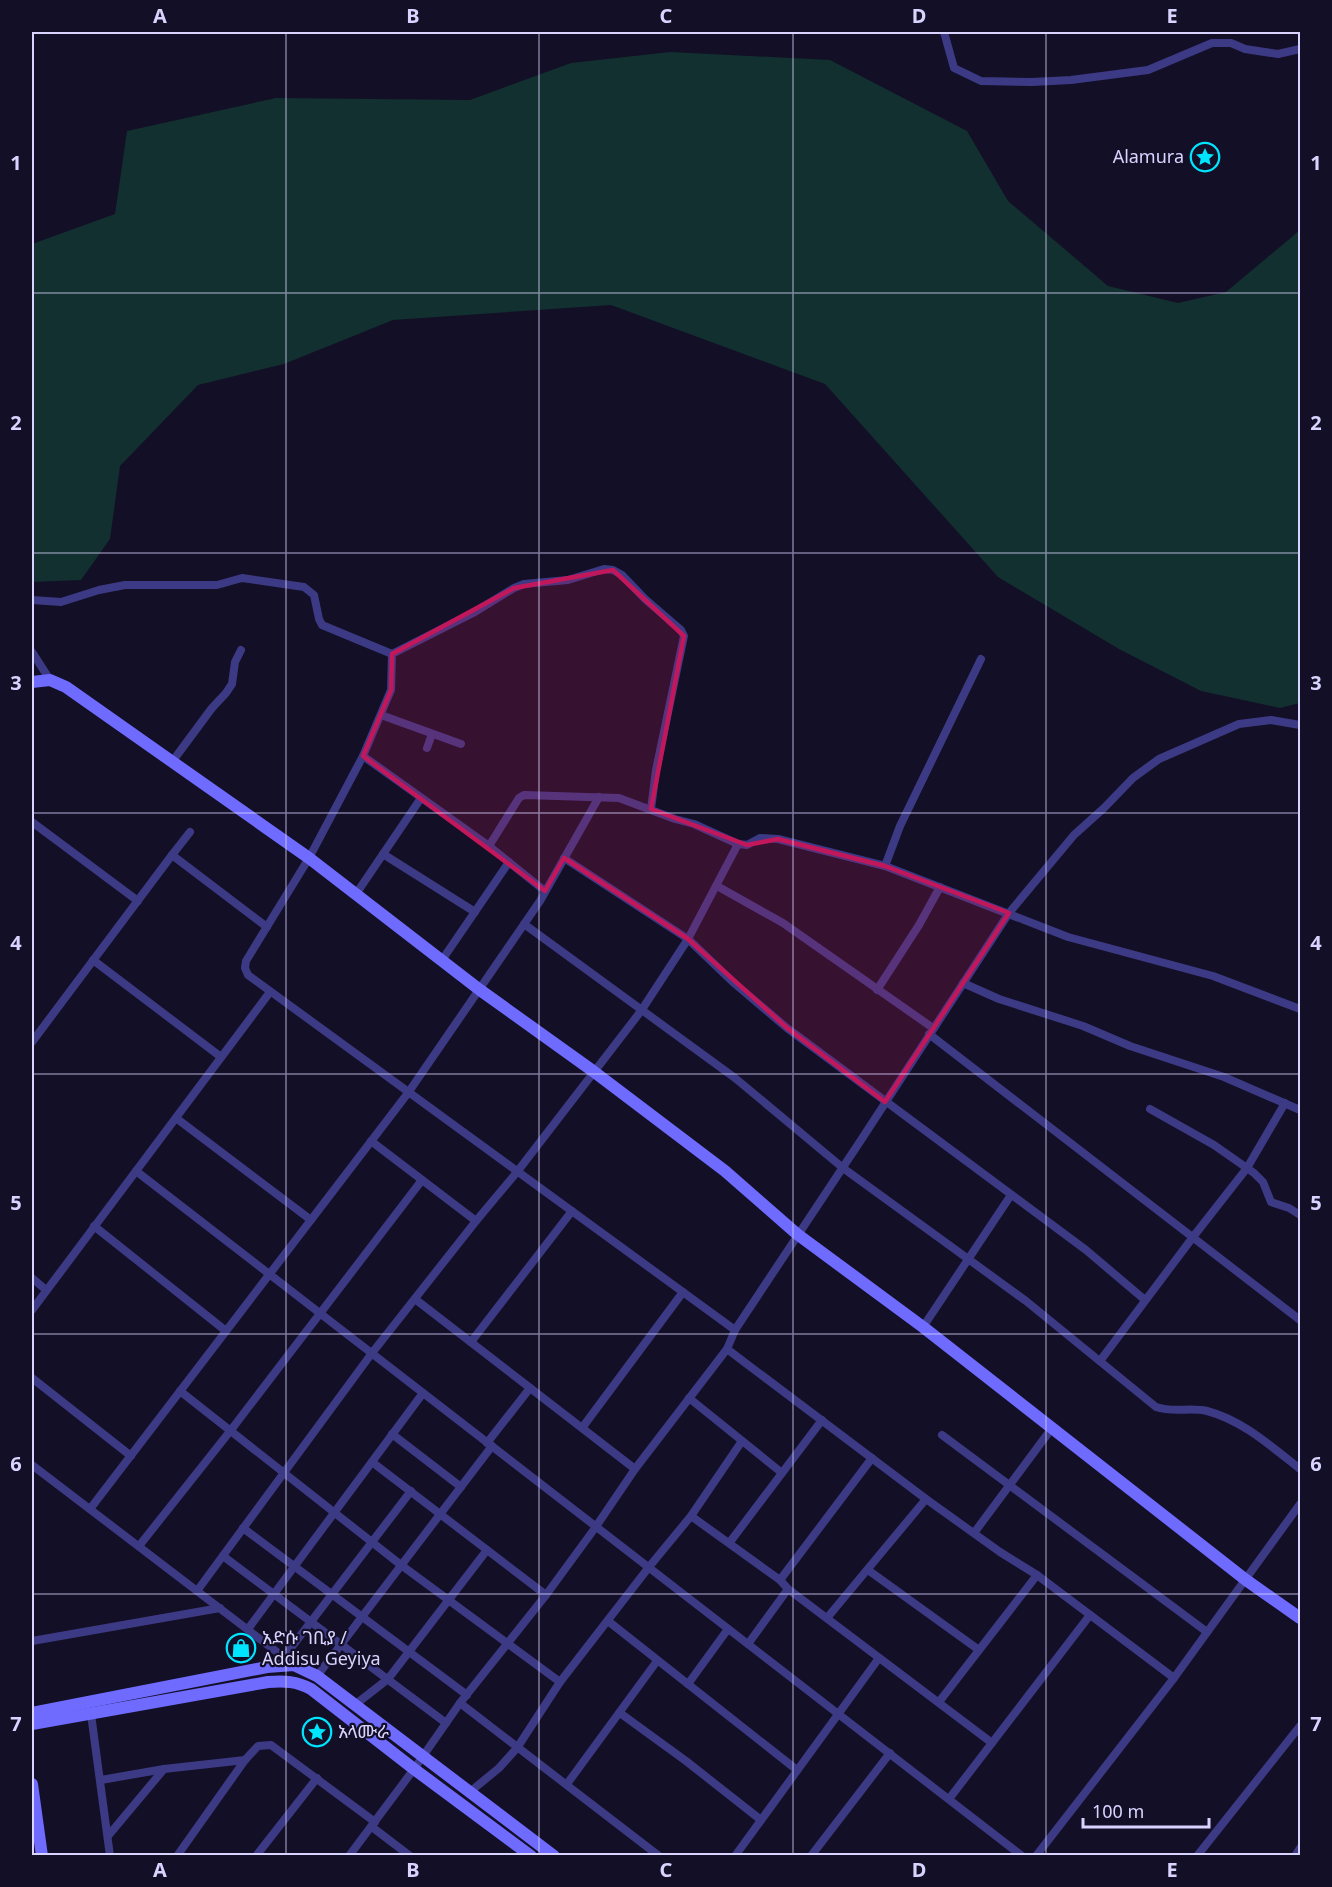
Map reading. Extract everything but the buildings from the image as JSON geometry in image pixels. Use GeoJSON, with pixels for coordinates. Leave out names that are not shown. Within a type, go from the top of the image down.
{"type":"FeatureCollection","features":[{"type":"Feature","properties":{"kind":"street"},"geometry":{"type":"LineString","coordinates":[[944,32],[954,68],[981,81],[1071,80],[1148,70],[1212,43],[1231,43],[1245,49],[1278,54],[1300,49]]}},
{"type":"Feature","properties":{"kind":"street"},"geometry":{"type":"LineString","coordinates":[[32,600],[61,602],[99,590],[125,585],[217,585],[235,578],[251,578],[304,587],[314,595],[322,625],[392,654],[473,613],[501,594],[524,584],[568,580],[604,569],[613,570],[622,575],[645,599],[681,630],[684,636],[656,770],[651,809]]}},
{"type":"Feature","properties":{"kind":"street"},"geometry":{"type":"LineString","coordinates":[[172,762],[232,684],[241,650]]}},
{"type":"Feature","properties":{"kind":"street"},"geometry":{"type":"LineString","coordinates":[[32,652],[50,680]]}},
{"type":"Feature","properties":{"kind":"street"},"geometry":{"type":"LineString","coordinates":[[392,654],[391,690],[363,756],[309,858],[246,962],[245,968],[248,975],[735,1330]]}},
{"type":"Feature","properties":{"kind":"street"},"geometry":{"type":"LineString","coordinates":[[885,866],[900,826],[981,659]]}},
{"type":"Feature","properties":{"kind":"street"},"geometry":{"type":"LineString","coordinates":[[32,682],[50,680],[66,687],[309,858],[480,990],[593,1071],[725,1171],[797,1234],[923,1327],[1246,1580],[1300,1618]]}},
{"type":"Feature","properties":{"kind":"street"},"geometry":{"type":"LineString","coordinates":[[381,715],[461,744]]}},
{"type":"Feature","properties":{"kind":"street"},"geometry":{"type":"LineString","coordinates":[[349,1856],[460,1703],[546,1595],[635,1469],[727,1349],[735,1330],[797,1234],[843,1168],[1009,913],[1074,835],[1132,778],[1159,759],[1239,724],[1270,720],[1300,724]]}},
{"type":"Feature","properties":{"kind":"street"},"geometry":{"type":"LineString","coordinates":[[427,748],[432,734]]}},
{"type":"Feature","properties":{"kind":"street"},"geometry":{"type":"LineString","coordinates":[[363,756],[489,846],[545,891]]}},
{"type":"Feature","properties":{"kind":"street"},"geometry":{"type":"LineString","coordinates":[[489,846],[519,798],[524,795],[627,799],[675,819],[694,824],[738,844],[747,844],[760,838],[778,839],[885,866],[1068,937],[1213,976],[1300,1009]]}},
{"type":"Feature","properties":{"kind":"street"},"geometry":{"type":"LineString","coordinates":[[90,1509],[408,1092],[524,924],[599,797]]}},
{"type":"Feature","properties":{"kind":"street"},"geometry":{"type":"LineString","coordinates":[[356,894],[421,798]]}},
{"type":"Feature","properties":{"kind":"street"},"geometry":{"type":"LineString","coordinates":[[32,822],[138,901]]}},
{"type":"Feature","properties":{"kind":"street"},"geometry":{"type":"LineString","coordinates":[[32,1042],[190,832]]}},
{"type":"Feature","properties":{"kind":"street"},"geometry":{"type":"LineString","coordinates":[[197,1591],[372,1353],[517,1172],[640,1011],[688,939],[738,844]]}},
{"type":"Feature","properties":{"kind":"street"},"geometry":{"type":"LineString","coordinates":[[383,854],[475,912]]}},
{"type":"Feature","properties":{"kind":"street"},"geometry":{"type":"LineString","coordinates":[[172,855],[267,927]]}},
{"type":"Feature","properties":{"kind":"street"},"geometry":{"type":"LineString","coordinates":[[564,858],[688,939],[734,983],[778,1020],[1086,1250],[1146,1300]]}},
{"type":"Feature","properties":{"kind":"street"},"geometry":{"type":"LineString","coordinates":[[441,960],[509,862]]}},
{"type":"Feature","properties":{"kind":"street"},"geometry":{"type":"LineString","coordinates":[[717,886],[783,923],[877,990],[1300,1320]]}},
{"type":"Feature","properties":{"kind":"street"},"geometry":{"type":"LineString","coordinates":[[877,990],[919,925],[940,887]]}},
{"type":"Feature","properties":{"kind":"street"},"geometry":{"type":"LineString","coordinates":[[524,924],[640,1011],[735,1078],[843,1168],[1026,1301],[1156,1407],[1171,1410],[1198,1409],[1217,1414],[1248,1430],[1300,1469]]}},
{"type":"Feature","properties":{"kind":"street"},"geometry":{"type":"LineString","coordinates":[[93,960],[221,1057]]}},
{"type":"Feature","properties":{"kind":"street"},"geometry":{"type":"LineString","coordinates":[[963,983],[999,999],[1083,1026],[1130,1046],[1224,1077],[1300,1110]]}},
{"type":"Feature","properties":{"kind":"street"},"geometry":{"type":"LineString","coordinates":[[32,1310],[270,992]]}},
{"type":"Feature","properties":{"kind":"street"},"geometry":{"type":"LineString","coordinates":[[1100,1361],[1247,1168],[1285,1103]]}},
{"type":"Feature","properties":{"kind":"street"},"geometry":{"type":"LineString","coordinates":[[1150,1109],[1214,1145],[1247,1168],[1263,1182],[1271,1202],[1289,1208],[1300,1215]]}},
{"type":"Feature","properties":{"kind":"street"},"geometry":{"type":"LineString","coordinates":[[176,1118],[310,1220]]}},
{"type":"Feature","properties":{"kind":"street"},"geometry":{"type":"LineString","coordinates":[[371,1141],[476,1221]]}},
{"type":"Feature","properties":{"kind":"street"},"geometry":{"type":"LineString","coordinates":[[136,1171],[1022,1856]]}},
{"type":"Feature","properties":{"kind":"street"},"geometry":{"type":"LineString","coordinates":[[139,1546],[231,1430],[422,1180]]}},
{"type":"Feature","properties":{"kind":"street"},"geometry":{"type":"LineString","coordinates":[[923,1327],[1011,1195]]}},
{"type":"Feature","properties":{"kind":"street"},"geometry":{"type":"LineString","coordinates":[[471,1342],[572,1211]]}},
{"type":"Feature","properties":{"kind":"street"},"geometry":{"type":"LineString","coordinates":[[94,1226],[226,1331]]}},
{"type":"Feature","properties":{"kind":"street"},"geometry":{"type":"LineString","coordinates":[[32,1278],[46,1290]]}},
{"type":"Feature","properties":{"kind":"street"},"geometry":{"type":"LineString","coordinates":[[582,1428],[683,1292]]}},
{"type":"Feature","properties":{"kind":"street"},"geometry":{"type":"LineString","coordinates":[[415,1299],[635,1469]]}},
{"type":"Feature","properties":{"kind":"street"},"geometry":{"type":"LineString","coordinates":[[727,1349],[927,1499],[1037,1575],[1174,1678]]}},
{"type":"Feature","properties":{"kind":"street"},"geometry":{"type":"LineString","coordinates":[[32,1378],[131,1456]]}},
{"type":"Feature","properties":{"kind":"street"},"geometry":{"type":"LineString","coordinates":[[317,1676],[461,1487],[530,1388]]}},
{"type":"Feature","properties":{"kind":"street"},"geometry":{"type":"LineString","coordinates":[[180,1391],[401,1565],[560,1682]]}},
{"type":"Feature","properties":{"kind":"street"},"geometry":{"type":"LineString","coordinates":[[248,1629],[423,1393]]}},
{"type":"Feature","properties":{"kind":"street"},"geometry":{"type":"LineString","coordinates":[[689,1398],[782,1473]]}},
{"type":"Feature","properties":{"kind":"street"},"geometry":{"type":"LineString","coordinates":[[730,1542],[822,1420]]}},
{"type":"Feature","properties":{"kind":"street"},"geometry":{"type":"LineString","coordinates":[[974,1533],[1052,1428]]}},
{"type":"Feature","properties":{"kind":"street"},"geometry":{"type":"LineString","coordinates":[[392,1434],[461,1487]]}},
{"type":"Feature","properties":{"kind":"street"},"geometry":{"type":"LineString","coordinates":[[942,1435],[1207,1632]]}},
{"type":"Feature","properties":{"kind":"street"},"geometry":{"type":"LineString","coordinates":[[471,1791],[500,1768],[518,1748],[560,1682],[691,1516],[742,1441]]}},
{"type":"Feature","properties":{"kind":"street"},"geometry":{"type":"LineString","coordinates":[[780,1580],[872,1458]]}},
{"type":"Feature","properties":{"kind":"street"},"geometry":{"type":"LineString","coordinates":[[372,1462],[546,1595]]}},
{"type":"Feature","properties":{"kind":"street"},"geometry":{"type":"LineString","coordinates":[[32,1465],[289,1661],[317,1676],[356,1704],[554,1856]]}},
{"type":"Feature","properties":{"kind":"street"},"geometry":{"type":"LineString","coordinates":[[32,1713],[289,1661],[310,1622],[411,1491]]}},
{"type":"Feature","properties":{"kind":"street"},"geometry":{"type":"LineString","coordinates":[[827,1618],[927,1499]]}},
{"type":"Feature","properties":{"kind":"street"},"geometry":{"type":"LineString","coordinates":[[1036,1856],[1174,1678],[1300,1504]]}},
{"type":"Feature","properties":{"kind":"street"},"geometry":{"type":"LineString","coordinates":[[691,1516],[730,1542],[780,1580],[788,1589],[992,1743]]}},
{"type":"Feature","properties":{"kind":"street"},"geometry":{"type":"LineString","coordinates":[[243,1528],[467,1695]]}},
{"type":"Feature","properties":{"kind":"street"},"geometry":{"type":"LineString","coordinates":[[356,1704],[388,1679],[487,1550]]}},
{"type":"Feature","properties":{"kind":"street"},"geometry":{"type":"LineString","coordinates":[[223,1556],[446,1723]]}},
{"type":"Feature","properties":{"kind":"street"},"geometry":{"type":"LineString","coordinates":[[868,1570],[979,1650]]}},
{"type":"Feature","properties":{"kind":"street"},"geometry":{"type":"LineString","coordinates":[[939,1702],[1037,1575]]}},
{"type":"Feature","properties":{"kind":"street"},"geometry":{"type":"LineString","coordinates":[[747,1644],[788,1589]]}},
{"type":"Feature","properties":{"kind":"street"},"geometry":{"type":"LineString","coordinates":[[32,1641],[220,1608]]}},
{"type":"Feature","properties":{"kind":"street"},"geometry":{"type":"LineString","coordinates":[[949,1799],[1090,1615]]}},
{"type":"Feature","properties":{"kind":"street"},"geometry":{"type":"LineString","coordinates":[[608,1621],[797,1770]]}},
{"type":"Feature","properties":{"kind":"street"},"geometry":{"type":"LineString","coordinates":[[688,1684],[728,1629]]}},
{"type":"Feature","properties":{"kind":"street"},"geometry":{"type":"LineString","coordinates":[[735,1856],[879,1658]]}},
{"type":"Feature","properties":{"kind":"street"},"geometry":{"type":"LineString","coordinates":[[567,1784],[657,1661]]}},
{"type":"Feature","properties":{"kind":"street"},"geometry":{"type":"LineString","coordinates":[[32,1724],[288,1680],[311,1689],[531,1856]]}},
{"type":"Feature","properties":{"kind":"street"},"geometry":{"type":"LineString","coordinates":[[460,1703],[659,1856]]}},
{"type":"Feature","properties":{"kind":"street"},"geometry":{"type":"LineString","coordinates":[[620,1713],[761,1820]]}},
{"type":"Feature","properties":{"kind":"street"},"geometry":{"type":"LineString","coordinates":[[91,1714],[110,1856]]}},
{"type":"Feature","properties":{"kind":"street"},"geometry":{"type":"LineString","coordinates":[[1197,1856],[1300,1726]]}},
{"type":"Feature","properties":{"kind":"street"},"geometry":{"type":"LineString","coordinates":[[177,1856],[245,1760],[258,1746],[272,1745],[410,1856]]}},
{"type":"Feature","properties":{"kind":"street"},"geometry":{"type":"LineString","coordinates":[[810,1856],[890,1753]]}},
{"type":"Feature","properties":{"kind":"street"},"geometry":{"type":"LineString","coordinates":[[100,1780],[164,1769],[245,1760]]}},
{"type":"Feature","properties":{"kind":"street"},"geometry":{"type":"LineString","coordinates":[[108,1836],[164,1769]]}},
{"type":"Feature","properties":{"kind":"street"},"geometry":{"type":"LineString","coordinates":[[256,1856],[317,1779]]}},
{"type":"Feature","properties":{"kind":"street"},"geometry":{"type":"LineString","coordinates":[[32,1784],[42,1856]]}},
{"type":"Feature","properties":{"kind":"highlighted area"},"geometry":{"type":"Polygon","coordinates":[[[613,570],[684,636],[651,809],[747,845],[778,839],[885,866],[1009,913],[885,1102],[787,1028],[688,939],[564,858],[545,891],[363,756],[391,690],[392,654],[514,588],[613,570]]]}},
{"type":"Feature","properties":{"kind":"green space"},"geometry":{"type":"Polygon","coordinates":[[[670,52],[830,60],[967,131],[1008,201],[1108,286],[1178,303],[1226,292],[1300,230],[1300,703],[1280,708],[1201,691],[1119,649],[998,577],[825,384],[611,305],[393,320],[284,364],[198,385],[120,466],[110,539],[81,580],[32,582],[32,244],[115,214],[127,131],[276,98],[470,100],[571,63],[670,52]]]}},
{"type":"Feature","properties":{"kind":"place","name":"Alamura"},"geometry":{"type":"Point","coordinates":[1205,157]}},
{"type":"Feature","properties":{"kind":"place","name":"አድሱ ገቢያ / Addisu Geyiya"},"geometry":{"type":"Point","coordinates":[241,1648]}},
{"type":"Feature","properties":{"kind":"place","name":"አላሙራ"},"geometry":{"type":"Point","coordinates":[317,1732]}}]}
